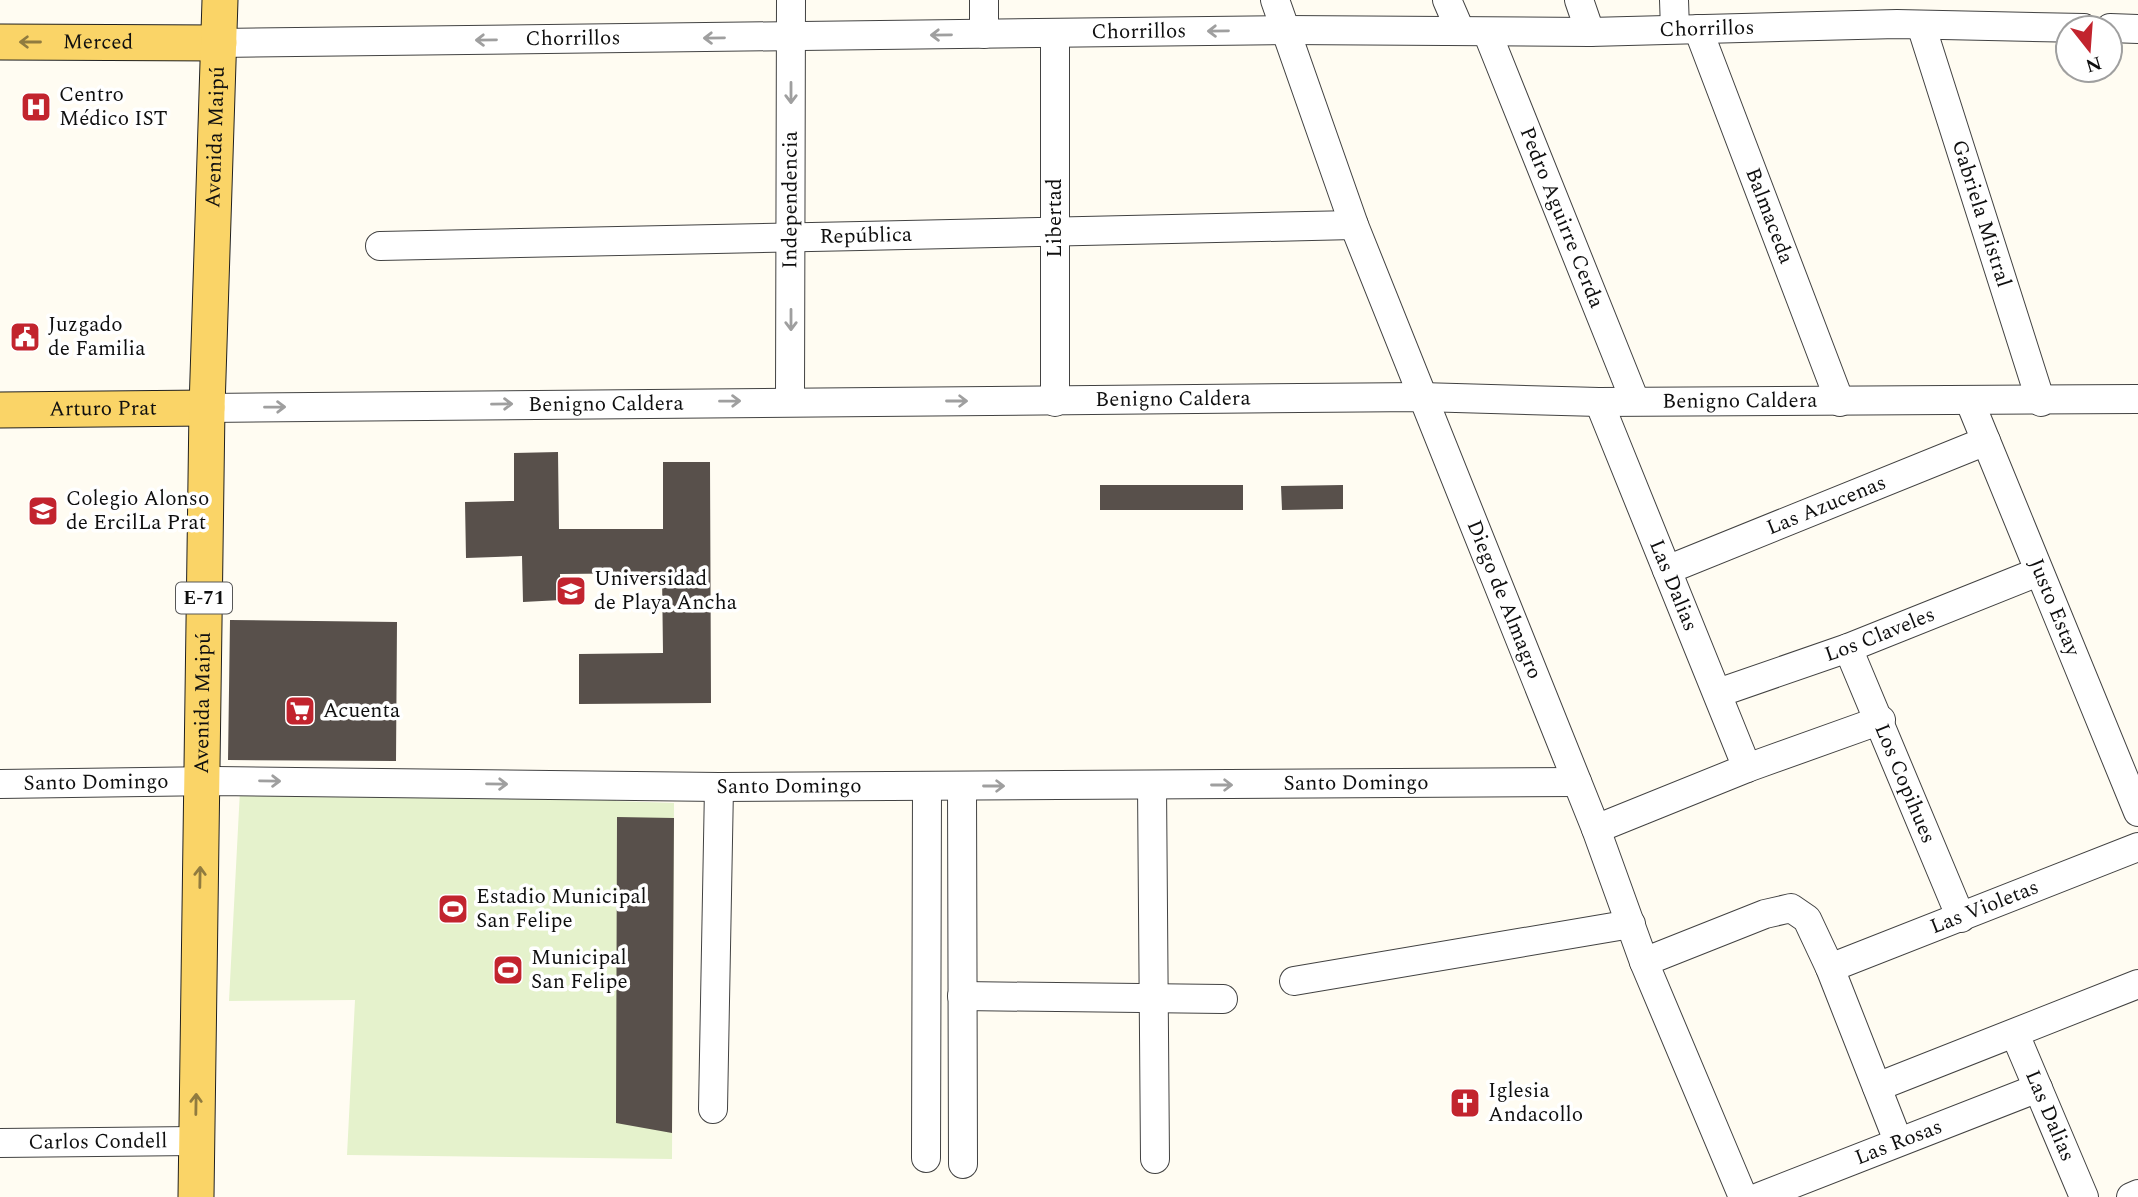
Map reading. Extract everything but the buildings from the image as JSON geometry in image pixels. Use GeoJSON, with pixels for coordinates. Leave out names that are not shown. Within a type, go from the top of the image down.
{"type":"FeatureCollection","features":[{"type":"Feature","properties":{"kind":"main road","name":"Avenida Maipú"},"geometry":{"type":"LineString","coordinates":[[197,0],[208,42]]}},
{"type":"Feature","properties":{"kind":"main road","name":"Avenida Maipú"},"geometry":{"type":"LineString","coordinates":[[195,1197],[184,1141],[196,407],[208,42],[220,0]]}},
{"type":"Feature","properties":{"kind":"main road","name":"Merced"},"geometry":{"type":"LineString","coordinates":[[0,42],[208,42]]}},
{"type":"Feature","properties":{"kind":"main road","name":"Arturo Prat"},"geometry":{"type":"LineString","coordinates":[[0,410],[196,407]]}},
{"type":"Feature","properties":{"kind":"main road","name":"Avenida Maipú"},"geometry":{"type":"LineString","coordinates":[[171,1197],[184,1141]]}},
{"type":"Feature","properties":{"kind":"street","name":"Independencia"},"geometry":{"type":"LineString","coordinates":[[790,401],[791,0]]}},
{"type":"Feature","properties":{"kind":"street"},"geometry":{"type":"LineString","coordinates":[[984,0],[984,34]]}},
{"type":"Feature","properties":{"kind":"street","name":"Diego de Almagro"},"geometry":{"type":"LineString","coordinates":[[1275,0],[1354,225],[1421,397],[1596,829],[1644,962],[1742,1197]]}},
{"type":"Feature","properties":{"kind":"street","name":"Pedro Aguirre Cerda"},"geometry":{"type":"LineString","coordinates":[[1447,0],[1473,31],[1635,401]]}},
{"type":"Feature","properties":{"kind":"street"},"geometry":{"type":"LineString","coordinates":[[1579,0],[1590,32]]}},
{"type":"Feature","properties":{"kind":"street","name":"Balmaceda"},"geometry":{"type":"LineString","coordinates":[[1674,0],[1840,402]]}},
{"type":"Feature","properties":{"kind":"street","name":"Chorrillos"},"geometry":{"type":"LineString","coordinates":[[208,42],[1286,30],[1590,32],[1687,29],[1793,13],[2054,26]]}},
{"type":"Feature","properties":{"kind":"street","name":"Gabriela Mistral"},"geometry":{"type":"LineString","coordinates":[[1904,17],[2042,402]]}},
{"type":"Feature","properties":{"kind":"street","name":"Libertad"},"geometry":{"type":"LineString","coordinates":[[1055,34],[1055,402]]}},
{"type":"Feature","properties":{"kind":"street","name":"República"},"geometry":{"type":"LineString","coordinates":[[380,246],[791,240],[1055,230],[1354,225]]}},
{"type":"Feature","properties":{"kind":"street","name":"Benigno Caldera"},"geometry":{"type":"LineString","coordinates":[[196,407],[1421,397],[1599,402],[2042,402],[2138,399]]}},
{"type":"Feature","properties":{"kind":"street","name":"Las Dalias"},"geometry":{"type":"LineString","coordinates":[[1599,402],[1747,768]]}},
{"type":"Feature","properties":{"kind":"street","name":"Justo Estay"},"geometry":{"type":"LineString","coordinates":[[1970,402],[2138,812]]}},
{"type":"Feature","properties":{"kind":"street","name":"Las Azucenas"},"geometry":{"type":"LineString","coordinates":[[1667,570],[1986,441]]}},
{"type":"Feature","properties":{"kind":"street","name":"Los Claveles"},"geometry":{"type":"LineString","coordinates":[[1718,693],[1848,648],[2038,572]]}},
{"type":"Feature","properties":{"kind":"street","name":"Los Copihues"},"geometry":{"type":"LineString","coordinates":[[1848,648],[1881,720],[1961,918]]}},
{"type":"Feature","properties":{"kind":"street"},"geometry":{"type":"LineString","coordinates":[[1596,829],[1747,768],[1881,720]]}},
{"type":"Feature","properties":{"kind":"street","name":"Santo Domingo"},"geometry":{"type":"LineString","coordinates":[[0,785],[190,781],[719,787],[1577,782]]}},
{"type":"Feature","properties":{"kind":"street"},"geometry":{"type":"LineString","coordinates":[[1153,785],[1152,999],[1155,1159]]}},
{"type":"Feature","properties":{"kind":"street"},"geometry":{"type":"LineString","coordinates":[[926,1158],[927,786]]}},
{"type":"Feature","properties":{"kind":"street"},"geometry":{"type":"LineString","coordinates":[[962,786],[962,1164]]}},
{"type":"Feature","properties":{"kind":"street"},"geometry":{"type":"LineString","coordinates":[[713,1110],[719,787]]}},
{"type":"Feature","properties":{"kind":"street","name":"Las Violetas"},"geometry":{"type":"LineString","coordinates":[[1830,968],[2138,847]]}},
{"type":"Feature","properties":{"kind":"street"},"geometry":{"type":"LineString","coordinates":[[1644,962],[1765,914],[1791,908],[1807,919],[1830,968],[1898,1141]]}},
{"type":"Feature","properties":{"kind":"street"},"geometry":{"type":"LineString","coordinates":[[1294,981],[1630,924]]}},
{"type":"Feature","properties":{"kind":"street"},"geometry":{"type":"LineString","coordinates":[[1877,1087],[2138,984]]}},
{"type":"Feature","properties":{"kind":"street"},"geometry":{"type":"LineString","coordinates":[[962,996],[1223,999]]}},
{"type":"Feature","properties":{"kind":"street","name":"Las Dalias"},"geometry":{"type":"LineString","coordinates":[[2015,1034],[2084,1197]]}},
{"type":"Feature","properties":{"kind":"street","name":"Las Rosas"},"geometry":{"type":"LineString","coordinates":[[1759,1197],[2038,1088]]}},
{"type":"Feature","properties":{"kind":"street","name":"Carlos Condell"},"geometry":{"type":"LineString","coordinates":[[0,1143],[184,1141]]}},
{"type":"Feature","properties":{"kind":"street"},"geometry":{"type":"LineString","coordinates":[[2131,1197],[2138,1194]]}},
{"type":"Feature","properties":{"kind":"green space","name":"Estadio Municipal San Felipe"},"geometry":{"type":"Polygon","coordinates":[[[616,788],[616,801],[674,803],[672,1159],[347,1155],[355,1000],[229,1001],[240,790],[616,788]]]}},
{"type":"Feature","properties":{"kind":"place","name":"Centro Médico IST"},"geometry":{"type":"Point","coordinates":[36,107]}},
{"type":"Feature","properties":{"kind":"place","name":"Juzgado de Familia"},"geometry":{"type":"Point","coordinates":[25,337]}},
{"type":"Feature","properties":{"kind":"place","name":"Colegio Alonso de ErcilLa Prat"},"geometry":{"type":"Point","coordinates":[43,511]}},
{"type":"Feature","properties":{"kind":"place","name":"Universidad de Playa Ancha"},"geometry":{"type":"Point","coordinates":[571,591]}},
{"type":"Feature","properties":{"kind":"place","name":"Acuenta"},"geometry":{"type":"Point","coordinates":[300,711]}},
{"type":"Feature","properties":{"kind":"place","name":"Estadio Municipal San Felipe"},"geometry":{"type":"Point","coordinates":[453,909]}},
{"type":"Feature","properties":{"kind":"place","name":"Municipal San Felipe"},"geometry":{"type":"Point","coordinates":[508,970]}},
{"type":"Feature","properties":{"kind":"place","name":"Iglesia Andacollo"},"geometry":{"type":"Point","coordinates":[1465,1103]}}]}
